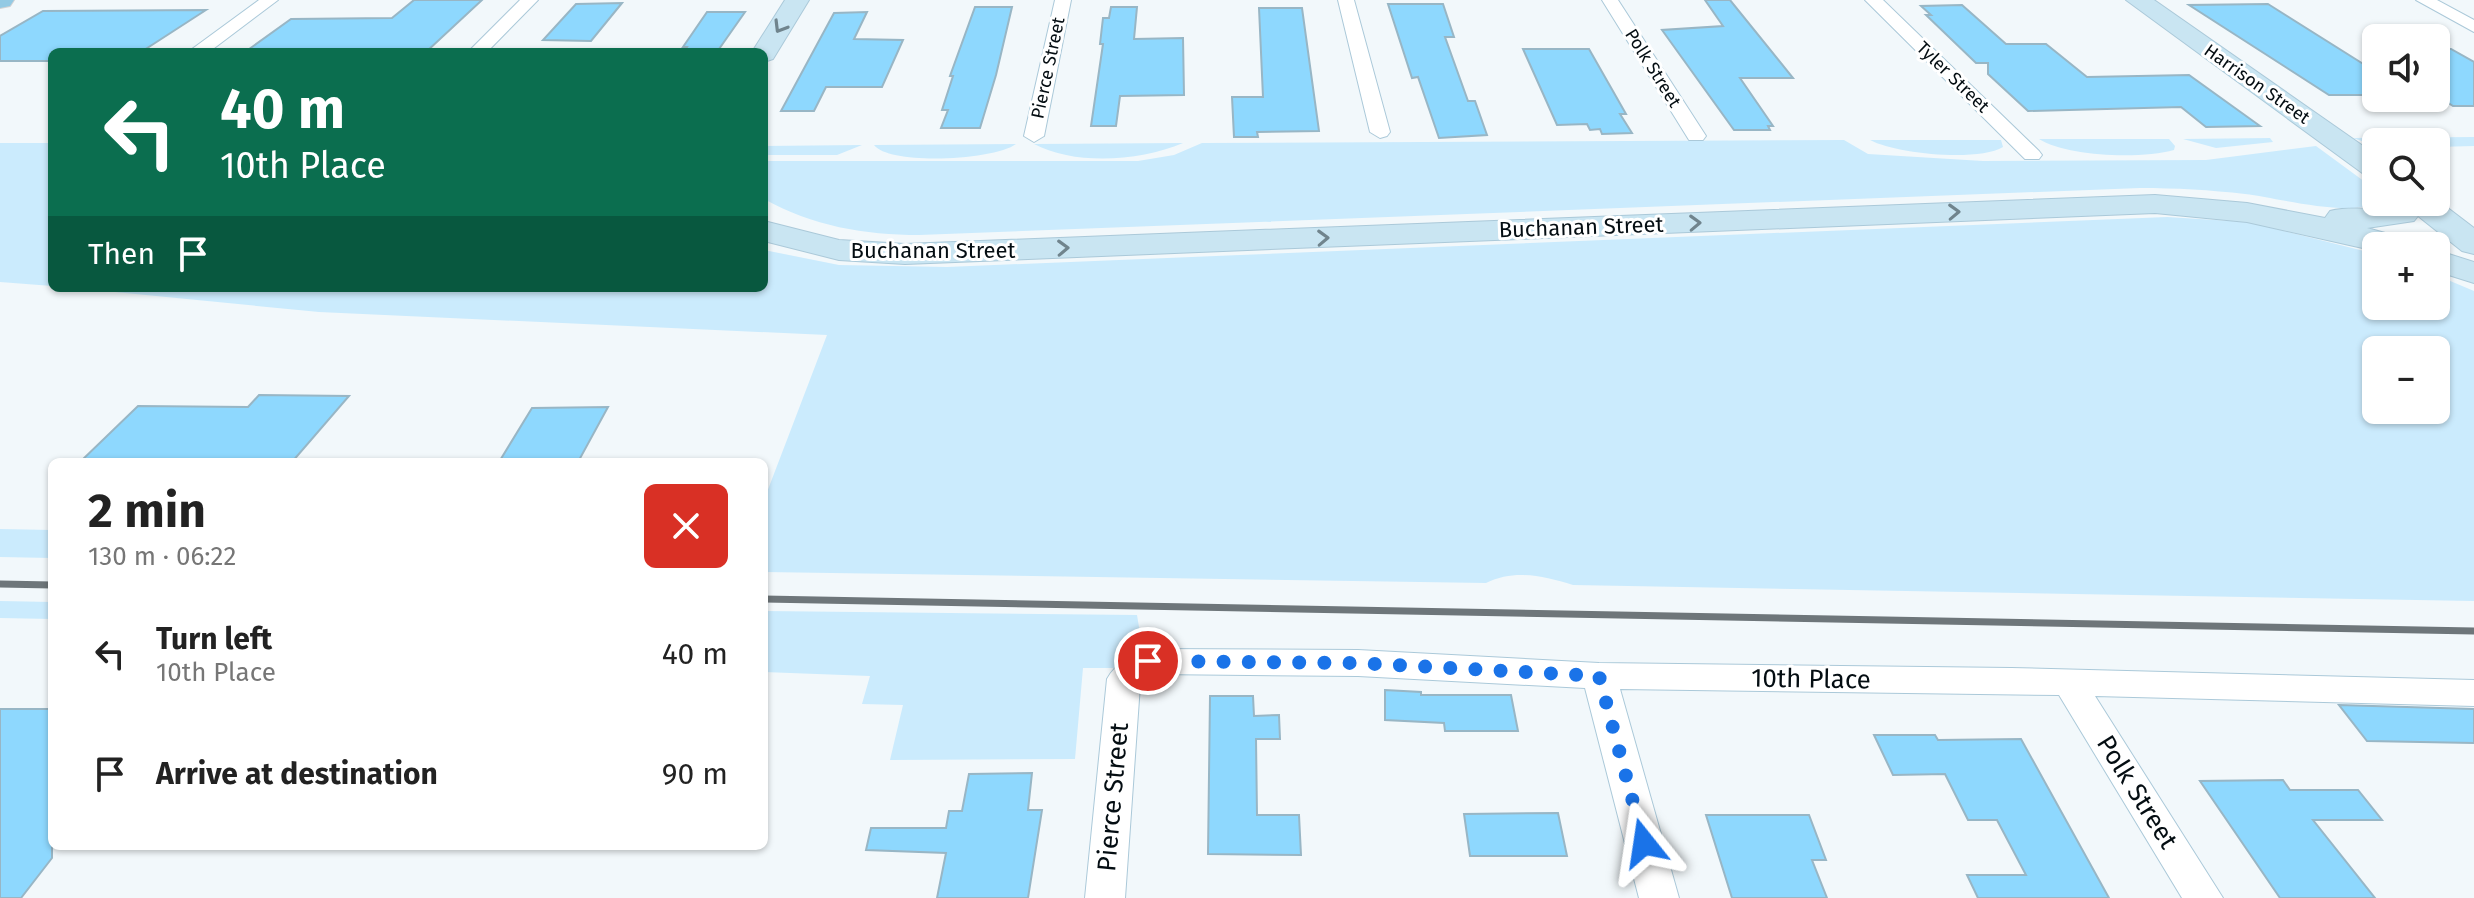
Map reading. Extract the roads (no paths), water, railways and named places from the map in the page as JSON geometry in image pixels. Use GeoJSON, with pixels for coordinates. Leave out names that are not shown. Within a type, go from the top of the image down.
{"type":"FeatureCollection","features":[{"type":"Feature","properties":{"kind":"street"},"geometry":{"type":"LineString","coordinates":[[203,48],[270,0]]}},
{"type":"Feature","properties":{"kind":"street"},"geometry":{"type":"LineString","coordinates":[[481,48],[530,0]]}},
{"type":"Feature","properties":{"kind":"street"},"geometry":{"type":"LineString","coordinates":[[768,48],[797,0]]}},
{"type":"Feature","properties":{"kind":"street","name":"Pierce Street"},"geometry":{"type":"LineString","coordinates":[[1034,136],[1063,0]]}},
{"type":"Feature","properties":{"kind":"street"},"geometry":{"type":"LineString","coordinates":[[1346,0],[1380,132]]}},
{"type":"Feature","properties":{"kind":"street","name":"Polk Street"},"geometry":{"type":"LineString","coordinates":[[1610,0],[1696,136]]}},
{"type":"Feature","properties":{"kind":"street","name":"Tyler Street"},"geometry":{"type":"LineString","coordinates":[[1873,0],[2032,155]]}},
{"type":"Feature","properties":{"kind":"street","name":"Harrison Street"},"geometry":{"type":"LineString","coordinates":[[2138,0],[2362,159]]}},
{"type":"Feature","properties":{"kind":"street"},"geometry":{"type":"LineString","coordinates":[[2424,0],[2474,27]]}},
{"type":"Feature","properties":{"kind":"street","name":"Buchanan Street"},"geometry":{"type":"LineString","coordinates":[[768,232],[829,249],[905,254],[2155,204],[2209,205],[2293,218],[2362,237]]}},
{"type":"Feature","properties":{"kind":"street"},"geometry":{"type":"LineString","coordinates":[[2293,218],[2394,216]]}},
{"type":"Feature","properties":{"kind":"street"},"geometry":{"type":"LineString","coordinates":[[2438,216],[2474,244]]}},
{"type":"Feature","properties":{"kind":"street"},"geometry":{"type":"LineString","coordinates":[[2450,265],[2474,273]]}},
{"type":"Feature","properties":{"kind":"street","name":"Pierce Street"},"geometry":{"type":"LineString","coordinates":[[1105,898],[1124,679],[1148,661]]}},
{"type":"Feature","properties":{"kind":"street","name":"10th Place"},"geometry":{"type":"LineString","coordinates":[[1148,661],[1358,663],[1599,676],[2011,681],[2070,685],[2474,693]]}},
{"type":"Feature","properties":{"kind":"street"},"geometry":{"type":"LineString","coordinates":[[1599,676],[1659,898]]}},
{"type":"Feature","properties":{"kind":"street","name":"Polk Street"},"geometry":{"type":"LineString","coordinates":[[2070,685],[2203,898]]}},
{"type":"Feature","properties":{"kind":"railway"},"geometry":{"type":"LineString","coordinates":[[0,584],[48,585]]}},
{"type":"Feature","properties":{"kind":"railway"},"geometry":{"type":"LineString","coordinates":[[768,599],[2474,631]]}}]}
